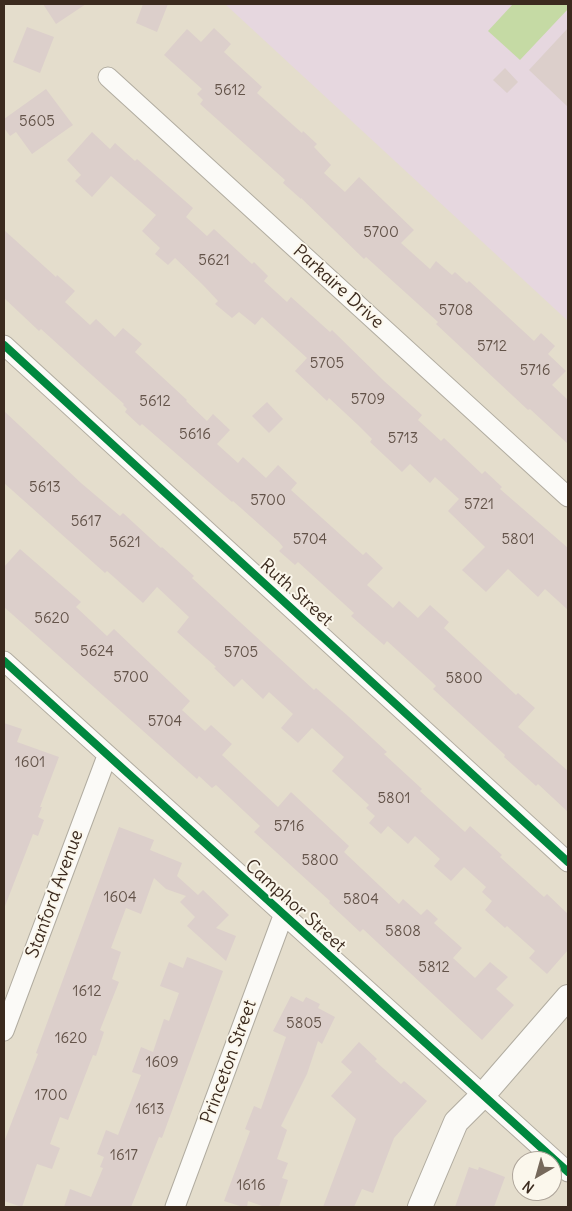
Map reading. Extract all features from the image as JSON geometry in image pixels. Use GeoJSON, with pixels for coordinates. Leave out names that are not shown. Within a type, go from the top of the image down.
{"type":"FeatureCollection","features":[{"type":"Feature","properties":{"kind":"street","name":"Parkaire Drive"},"geometry":{"type":"LineString","coordinates":[[108,77],[568,497]]}},
{"type":"Feature","properties":{"kind":"street","name":"Ruth Street"},"geometry":{"type":"LineString","coordinates":[[4,345],[568,862]]}},
{"type":"Feature","properties":{"kind":"street","name":"Camphor Street"},"geometry":{"type":"LineString","coordinates":[[4,661],[568,1172]]}},
{"type":"Feature","properties":{"kind":"street","name":"Stanford Avenue"},"geometry":{"type":"LineString","coordinates":[[4,1031],[107,756]]}},
{"type":"Feature","properties":{"kind":"street","name":"Princeton Street"},"geometry":{"type":"LineString","coordinates":[[175,1207],[284,916]]}},
{"type":"Feature","properties":{"kind":"street"},"geometry":{"type":"LineString","coordinates":[[420,1207],[456,1122],[483,1095],[568,997]]}},
{"type":"Feature","properties":{"kind":"shaded area"},"geometry":{"type":"Polygon","coordinates":[[[225,4],[568,4],[568,321],[225,4]]]}},
{"type":"Feature","properties":{"kind":"green space"},"geometry":{"type":"Polygon","coordinates":[[[513,4],[566,4],[568,6],[568,9],[520,60],[488,31],[513,4]]]}},
{"type":"Feature","properties":{"kind":"building"},"geometry":{"type":"Polygon","coordinates":[[[43,4],[86,4],[56,24],[43,4]]]}},
{"type":"Feature","properties":{"kind":"building"},"geometry":{"type":"Polygon","coordinates":[[[143,4],[168,4],[157,32],[136,23],[143,4]]]}},
{"type":"Feature","properties":{"kind":"building"},"geometry":{"type":"Polygon","coordinates":[[[27,27],[54,37],[40,73],[13,62],[27,27]]]}},
{"type":"Feature","properties":{"kind":"building"},"geometry":{"type":"Polygon","coordinates":[[[214,28],[231,44],[224,52],[262,87],[257,93],[317,144],[314,147],[331,165],[324,173],[345,192],[359,177],[414,230],[401,243],[430,269],[436,261],[452,275],[455,272],[467,283],[469,281],[534,341],[541,333],[555,346],[548,354],[566,371],[552,385],[568,400],[568,444],[530,409],[528,410],[436,324],[438,322],[366,257],[364,259],[283,183],[285,180],[200,104],[203,100],[197,94],[202,89],[164,55],[187,29],[201,42],[214,28]]]}},
{"type":"Feature","properties":{"kind":"building"},"geometry":{"type":"Polygon","coordinates":[[[568,28],[568,107],[529,70],[568,28]]]}},
{"type":"Feature","properties":{"kind":"building"},"geometry":{"type":"Polygon","coordinates":[[[505,68],[518,82],[507,93],[493,80],[505,68]]]}},
{"type":"Feature","properties":{"kind":"building"},"geometry":{"type":"Polygon","coordinates":[[[46,89],[73,125],[32,154],[16,132],[10,136],[4,128],[4,119],[46,89]]]}},
{"type":"Feature","properties":{"kind":"building"},"geometry":{"type":"Polygon","coordinates":[[[92,132],[110,149],[115,143],[135,161],[137,159],[176,193],[193,208],[186,217],[207,236],[214,229],[252,264],[254,262],[268,276],[264,281],[287,302],[291,297],[330,332],[332,330],[422,415],[418,420],[441,441],[444,438],[482,474],[485,471],[502,487],[500,489],[568,548],[568,610],[545,589],[538,597],[508,569],[486,592],[462,570],[485,547],[448,511],[459,499],[435,477],[430,483],[410,464],[402,472],[370,442],[372,439],[358,425],[329,398],[327,401],[295,371],[307,358],[262,317],[255,325],[239,312],[232,318],[215,304],[218,301],[175,258],[168,265],[155,254],[160,248],[142,231],[156,215],[111,176],[92,197],[75,181],[81,175],[67,160],[92,132]]]}},
{"type":"Feature","properties":{"kind":"building"},"geometry":{"type":"Polygon","coordinates":[[[4,230],[56,277],[57,275],[75,291],[65,302],[90,325],[96,319],[115,337],[123,328],[142,344],[135,352],[186,401],[207,421],[213,414],[230,430],[217,444],[238,463],[243,457],[266,478],[278,465],[297,483],[291,490],[363,555],[366,552],[383,568],[367,585],[393,608],[399,601],[418,618],[430,605],[449,622],[444,628],[516,695],[518,693],[535,708],[518,727],[568,771],[568,812],[538,784],[536,786],[504,757],[505,755],[433,689],[436,686],[432,682],[387,641],[384,645],[351,616],[354,613],[298,562],[295,565],[279,551],[283,547],[279,542],[142,424],[140,426],[125,412],[127,409],[124,404],[41,329],[39,331],[4,298],[4,230]]]}},
{"type":"Feature","properties":{"kind":"building"},"geometry":{"type":"Polygon","coordinates":[[[267,402],[283,419],[269,433],[252,416],[267,402]]]}},
{"type":"Feature","properties":{"kind":"building"},"geometry":{"type":"Polygon","coordinates":[[[4,411],[81,483],[120,516],[123,513],[162,547],[194,576],[192,578],[314,690],[316,688],[348,716],[387,752],[384,754],[422,789],[420,791],[465,832],[470,826],[502,855],[500,857],[544,897],[547,894],[568,914],[568,950],[547,974],[529,958],[535,951],[507,926],[505,928],[485,910],[492,901],[482,892],[486,887],[464,867],[451,881],[434,866],[440,859],[415,836],[408,844],[388,826],[381,834],[369,823],[375,816],[366,808],[369,805],[332,771],[344,757],[312,728],[298,743],[281,728],[293,714],[269,692],[263,699],[242,679],[234,687],[214,668],[216,667],[177,632],[189,617],[157,587],[143,603],[107,571],[105,573],[4,483],[4,411]]]}},
{"type":"Feature","properties":{"kind":"building"},"geometry":{"type":"Polygon","coordinates":[[[20,549],[81,602],[76,607],[107,636],[114,629],[190,701],[182,710],[205,731],[211,725],[232,744],[222,755],[278,807],[291,792],[349,846],[344,852],[399,904],[403,899],[421,915],[427,909],[438,919],[434,923],[462,948],[453,958],[475,978],[490,962],[508,977],[496,989],[514,1005],[482,1040],[363,929],[360,932],[329,903],[330,901],[254,832],[260,826],[216,785],[212,788],[199,776],[197,779],[4,607],[4,567],[20,549]]]}},
{"type":"Feature","properties":{"kind":"building"},"geometry":{"type":"Polygon","coordinates":[[[4,723],[22,729],[17,742],[59,757],[40,807],[42,807],[38,817],[44,820],[38,836],[33,834],[5,906],[4,906],[4,723]]]}},
{"type":"Feature","properties":{"kind":"building"},"geometry":{"type":"Polygon","coordinates":[[[119,827],[154,840],[150,850],[182,863],[177,876],[198,895],[203,890],[229,915],[216,928],[236,936],[226,961],[187,926],[195,917],[180,902],[186,896],[166,889],[154,878],[141,914],[126,908],[111,948],[121,952],[112,979],[119,982],[100,1030],[104,1032],[96,1056],[93,1055],[68,1120],[60,1117],[50,1144],[60,1148],[52,1169],[37,1164],[22,1207],[4,1201],[4,1142],[38,1054],[36,1053],[119,827]]]}},
{"type":"Feature","properties":{"kind":"building"},"geometry":{"type":"Polygon","coordinates":[[[187,957],[223,971],[162,1138],[159,1137],[131,1207],[64,1207],[70,1189],[91,1197],[103,1168],[100,1167],[104,1157],[97,1154],[106,1130],[118,1135],[141,1075],[132,1072],[141,1047],[153,1052],[164,1019],[169,1021],[179,993],[160,986],[169,962],[183,968],[187,957]]]}},
{"type":"Feature","properties":{"kind":"building"},"geometry":{"type":"Polygon","coordinates":[[[291,996],[303,1002],[306,997],[320,1004],[318,1008],[335,1017],[322,1044],[318,1041],[307,1074],[281,1126],[287,1130],[277,1159],[288,1163],[282,1178],[288,1180],[279,1207],[265,1207],[248,1201],[247,1207],[243,1207],[224,1201],[250,1131],[245,1129],[254,1106],[261,1109],[286,1037],[273,1031],[291,996]]]}},
{"type":"Feature","properties":{"kind":"building"},"geometry":{"type":"Polygon","coordinates":[[[359,1042],[377,1059],[375,1061],[401,1084],[404,1081],[427,1101],[394,1138],[373,1193],[362,1189],[354,1207],[323,1207],[356,1119],[331,1096],[352,1072],[341,1062],[359,1042]]]}},
{"type":"Feature","properties":{"kind":"building"},"geometry":{"type":"Polygon","coordinates":[[[469,1167],[478,1170],[479,1167],[505,1177],[494,1207],[455,1207],[469,1167]]]}},
{"type":"Feature","properties":{"kind":"cycle path"},"geometry":{"type":"LineString","coordinates":[[4,345],[568,862]]}},
{"type":"Feature","properties":{"kind":"cycle path"},"geometry":{"type":"LineString","coordinates":[[4,661],[568,1172]]}}]}
